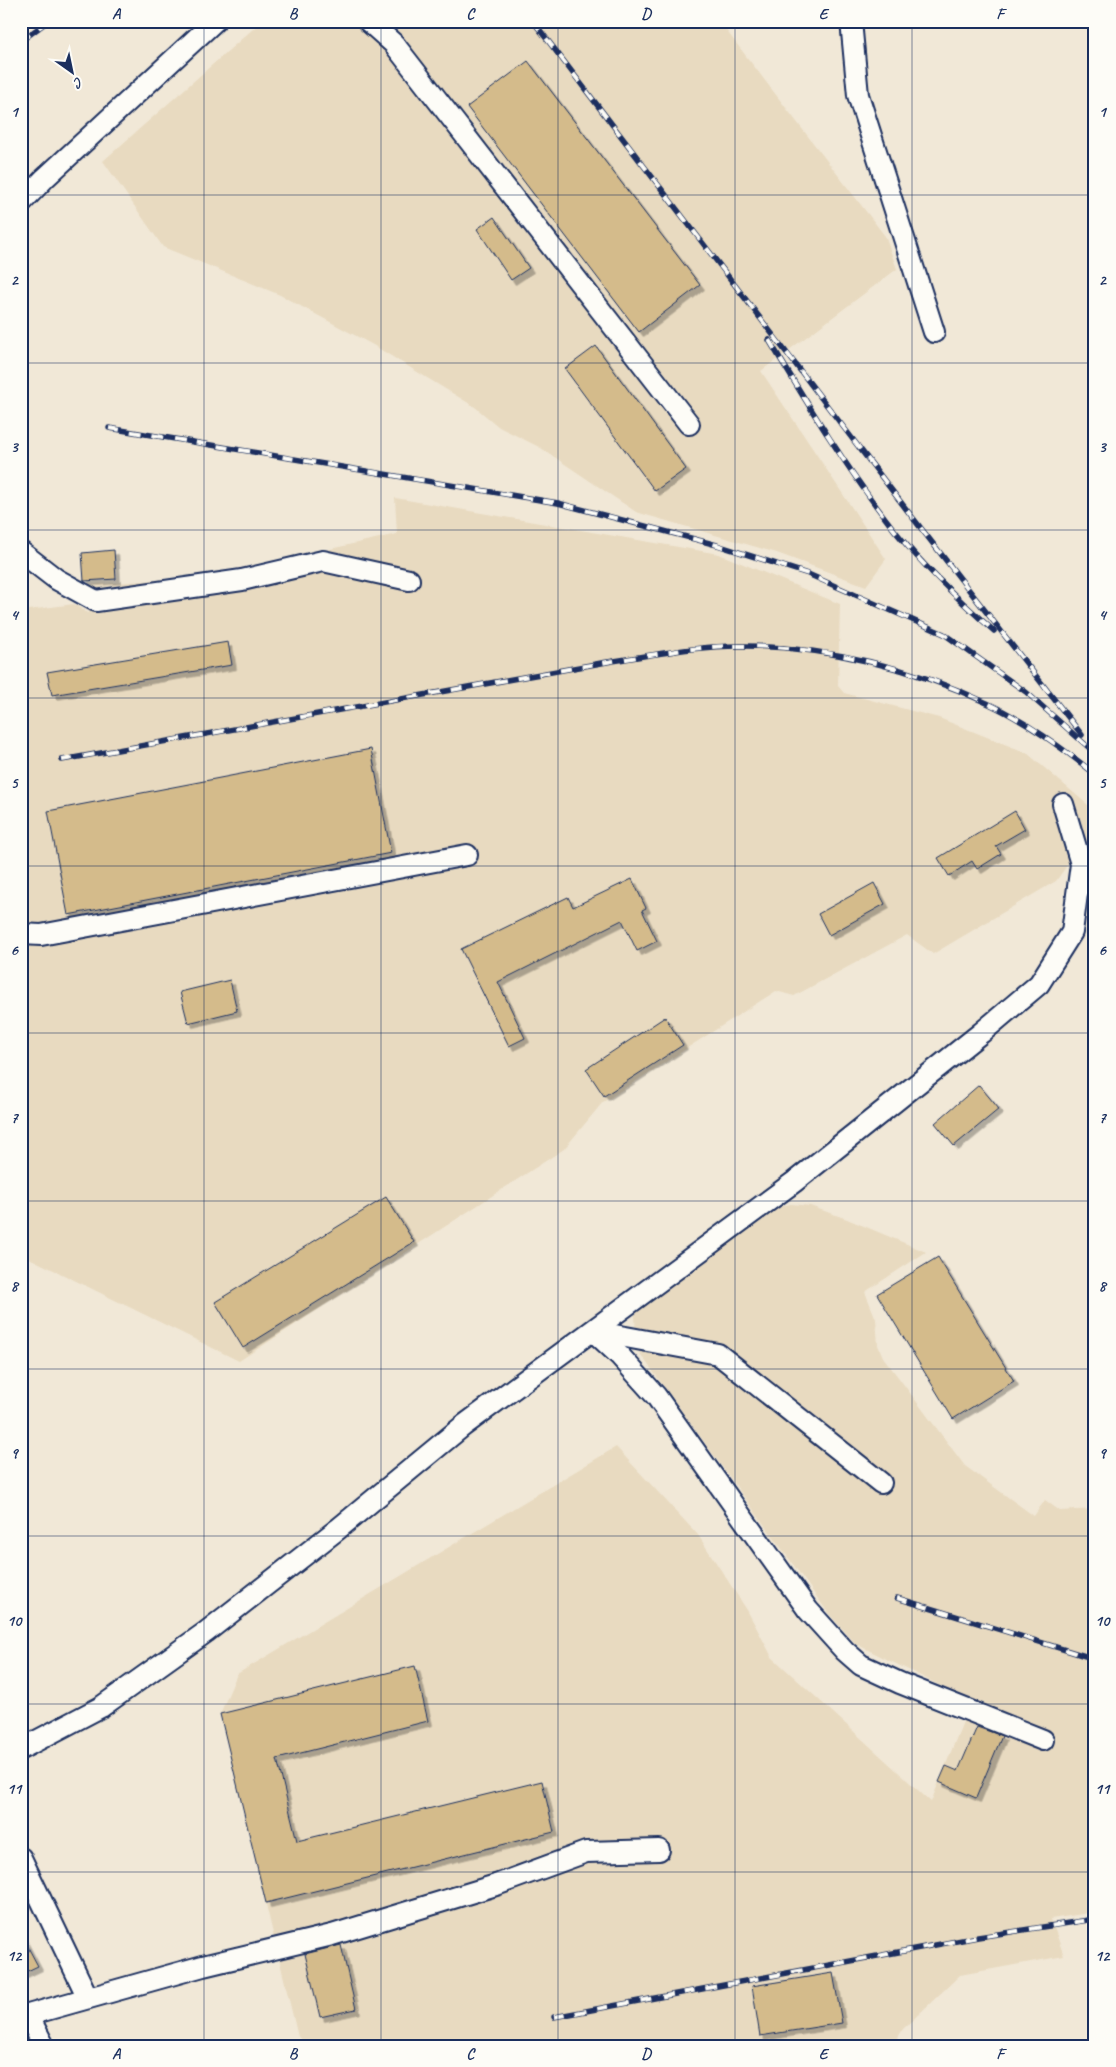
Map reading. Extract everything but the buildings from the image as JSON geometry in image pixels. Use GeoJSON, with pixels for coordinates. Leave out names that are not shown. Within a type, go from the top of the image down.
{"type":"FeatureCollection","features":[{"type":"Feature","properties":{"kind":"street"},"geometry":{"type":"LineString","coordinates":[[21,203],[45,178],[215,21]]}},
{"type":"Feature","properties":{"kind":"street"},"geometry":{"type":"LineString","coordinates":[[368,21],[394,44],[689,424]]}},
{"type":"Feature","properties":{"kind":"street"},"geometry":{"type":"LineString","coordinates":[[851,21],[858,95],[934,332]]}},
{"type":"Feature","properties":{"kind":"street"},"geometry":{"type":"LineString","coordinates":[[21,552],[56,579],[96,601],[242,580],[323,561],[409,580]]}},
{"type":"Feature","properties":{"kind":"street"},"geometry":{"type":"LineString","coordinates":[[21,1749],[101,1707],[206,1632],[338,1529],[463,1426],[794,1182],[981,1033],[1039,984],[1072,932],[1081,864],[1062,804]]}},
{"type":"Feature","properties":{"kind":"street"},"geometry":{"type":"LineString","coordinates":[[21,934],[42,935],[466,855]]}},
{"type":"Feature","properties":{"kind":"street"},"geometry":{"type":"LineString","coordinates":[[593,1331],[718,1354],[881,1483]]}},
{"type":"Feature","properties":{"kind":"street"},"geometry":{"type":"LineString","coordinates":[[593,1331],[620,1356],[656,1396],[808,1610],[845,1651],[861,1665],[900,1683],[1043,1740]]}},
{"type":"Feature","properties":{"kind":"street"},"geometry":{"type":"LineString","coordinates":[[44,2046],[25,2016],[203,1966],[332,1935],[496,1884],[586,1852],[660,1850]]}},
{"type":"Feature","properties":{"kind":"street"},"geometry":{"type":"LineString","coordinates":[[21,1858],[88,1998]]}},
{"type":"Feature","properties":{"kind":"shaded area"},"geometry":{"type":"Polygon","coordinates":[[[262,21],[719,21],[885,236],[897,269],[761,371],[886,559],[866,586],[777,553],[636,512],[541,448],[499,427],[475,407],[373,345],[280,295],[163,247],[103,161],[262,21]]]}},
{"type":"Feature","properties":{"kind":"shaded area"},"geometry":{"type":"Polygon","coordinates":[[[395,498],[719,554],[840,604],[838,686],[844,693],[939,718],[1027,753],[1095,811],[1095,824],[1088,842],[1092,852],[1090,862],[1068,864],[1056,881],[933,954],[907,935],[794,996],[776,991],[603,1102],[564,1149],[239,1361],[21,1254],[21,611],[74,604],[89,614],[88,585],[210,576],[397,534],[395,498]]]}},
{"type":"Feature","properties":{"kind":"shaded area"},"geometry":{"type":"Polygon","coordinates":[[[791,1204],[810,1206],[847,1219],[926,1252],[865,1292],[876,1319],[878,1345],[883,1357],[965,1466],[1034,1516],[1045,1500],[1060,1511],[1095,1509],[1095,1912],[1051,1919],[1064,1956],[960,1975],[903,2029],[893,2046],[310,2046],[298,2037],[220,1714],[237,1674],[616,1447],[698,1535],[747,1610],[772,1657],[931,1802],[972,1699],[947,1689],[856,1644],[829,1614],[636,1348],[635,1313],[759,1218],[777,1207],[791,1204]]]}},
{"type":"Feature","properties":{"kind":"railway"},"geometry":{"type":"LineString","coordinates":[[21,41],[48,21]]}},
{"type":"Feature","properties":{"kind":"railway"},"geometry":{"type":"LineString","coordinates":[[533,21],[913,518],[1082,735]]}},
{"type":"Feature","properties":{"kind":"railway"},"geometry":{"type":"LineString","coordinates":[[769,340],[845,461],[895,531],[918,558],[994,631]]}},
{"type":"Feature","properties":{"kind":"railway"},"geometry":{"type":"LineString","coordinates":[[109,428],[558,503],[717,545],[808,574],[944,634],[1026,692],[1095,753]]}},
{"type":"Feature","properties":{"kind":"railway"},"geometry":{"type":"LineString","coordinates":[[62,760],[607,662],[694,649],[746,646],[777,647],[839,655],[930,679],[987,703],[1016,718],[1057,745],[1095,774]]}},
{"type":"Feature","properties":{"kind":"railway"},"geometry":{"type":"LineString","coordinates":[[897,1598],[1095,1659]]}},
{"type":"Feature","properties":{"kind":"railway"},"geometry":{"type":"LineString","coordinates":[[554,2017],[978,1937],[1095,1919]]}}]}
